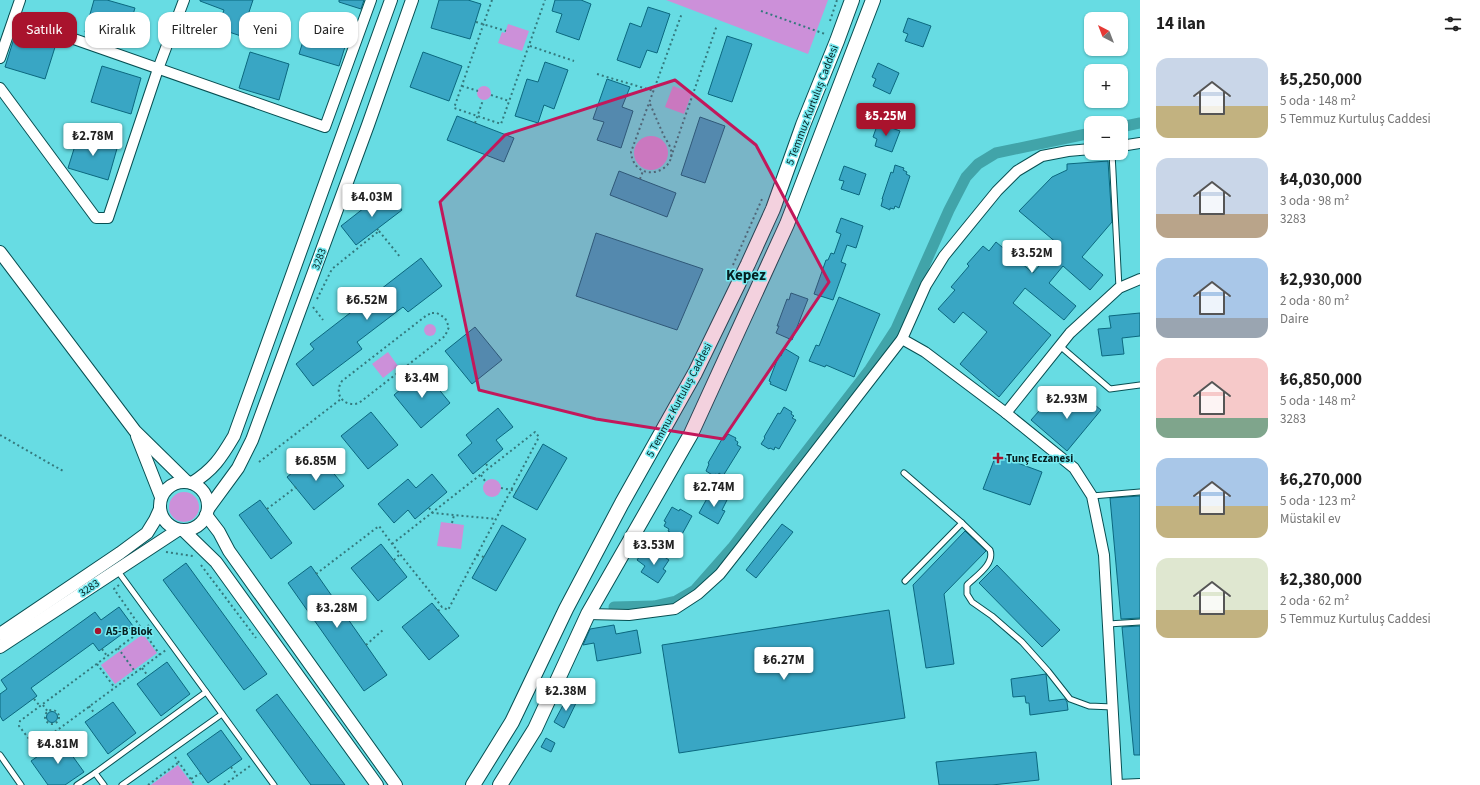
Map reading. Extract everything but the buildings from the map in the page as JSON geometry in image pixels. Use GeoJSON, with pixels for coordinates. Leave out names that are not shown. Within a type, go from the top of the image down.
{"type":"FeatureCollection","features":[{"type":"Feature","properties":{"kind":"main road","name":"5 Temmuz Kurtuluş Caddesi"},"geometry":{"type":"LineString","coordinates":[[473,785],[512,722],[566,609],[622,503],[695,373],[773,209],[803,125],[837,42],[852,0]]}},
{"type":"Feature","properties":{"kind":"main road","name":"5 Temmuz Kurtuluş Caddesi"},"geometry":{"type":"LineString","coordinates":[[500,785],[534,729],[588,614],[691,434],[787,224],[873,0]]}},
{"type":"Feature","properties":{"kind":"street"},"geometry":{"type":"LineString","coordinates":[[16,12],[20,0]]}},
{"type":"Feature","properties":{"kind":"street"},"geometry":{"type":"LineString","coordinates":[[0,88],[96,218],[108,218],[158,68],[184,0]]}},
{"type":"Feature","properties":{"kind":"street"},"geometry":{"type":"LineString","coordinates":[[77,40],[325,127],[371,0]]}},
{"type":"Feature","properties":{"kind":"street","name":"3283"},"geometry":{"type":"LineString","coordinates":[[189,483],[205,475],[222,458],[234,436],[391,0]]}},
{"type":"Feature","properties":{"kind":"street","name":"3283"},"geometry":{"type":"LineString","coordinates":[[207,512],[238,468],[252,440],[368,125],[412,0]]}},
{"type":"Feature","properties":{"kind":"street"},"geometry":{"type":"LineString","coordinates":[[0,58],[12,24]]}},
{"type":"Feature","properties":{"kind":"street"},"geometry":{"type":"LineString","coordinates":[[1128,145],[1140,143]]}},
{"type":"Feature","properties":{"kind":"street"},"geometry":{"type":"LineString","coordinates":[[588,614],[629,615],[675,609],[698,594],[720,574],[902,339],[926,285],[944,256],[997,191],[1017,171],[1042,156],[1084,150]]}},
{"type":"Feature","properties":{"kind":"street"},"geometry":{"type":"LineString","coordinates":[[0,252],[135,431],[189,483],[201,489],[204,493],[208,503],[207,512],[204,520],[195,528],[181,530],[172,528],[164,520],[160,503],[135,431]]}},
{"type":"Feature","properties":{"kind":"street"},"geometry":{"type":"LineString","coordinates":[[1006,413],[1070,333],[1118,288],[1140,279]]}},
{"type":"Feature","properties":{"kind":"street"},"geometry":{"type":"LineString","coordinates":[[902,339],[925,352],[1006,413],[1074,468],[1092,496],[1104,555],[1117,785],[1140,784]]}},
{"type":"Feature","properties":{"kind":"street"},"geometry":{"type":"LineString","coordinates":[[160,503],[169,487],[180,482],[189,483]]}},
{"type":"Feature","properties":{"kind":"street","name":"3283"},"geometry":{"type":"LineString","coordinates":[[0,634],[147,533],[155,520],[160,503]]}},
{"type":"Feature","properties":{"kind":"street"},"geometry":{"type":"LineString","coordinates":[[207,512],[229,551],[396,785]]}},
{"type":"Feature","properties":{"kind":"street"},"geometry":{"type":"LineString","coordinates":[[181,530],[216,562],[377,785]]}},
{"type":"Feature","properties":{"kind":"street","name":"3283"},"geometry":{"type":"LineString","coordinates":[[0,647],[181,530]]}},
{"type":"Feature","properties":{"kind":"lane"},"geometry":{"type":"LineString","coordinates":[[1112,160],[1118,288]]}},
{"type":"Feature","properties":{"kind":"lane"},"geometry":{"type":"LineString","coordinates":[[1060,346],[1110,389],[1140,386]]}},
{"type":"Feature","properties":{"kind":"lane"},"geometry":{"type":"LineString","coordinates":[[904,474],[962,522],[988,547],[991,554],[990,562],[967,585],[967,594],[972,602],[997,620],[1022,642],[1048,671],[1070,699],[1088,706],[1113,707]]}},
{"type":"Feature","properties":{"kind":"lane"},"geometry":{"type":"LineString","coordinates":[[1092,496],[1140,492]]}},
{"type":"Feature","properties":{"kind":"lane"},"geometry":{"type":"LineString","coordinates":[[905,581],[962,522]]}},
{"type":"Feature","properties":{"kind":"lane"},"geometry":{"type":"LineString","coordinates":[[118,572],[274,785]]}},
{"type":"Feature","properties":{"kind":"lane"},"geometry":{"type":"LineString","coordinates":[[1108,624],[1140,622]]}},
{"type":"Feature","properties":{"kind":"lane"},"geometry":{"type":"LineString","coordinates":[[77,785],[206,692]]}},
{"type":"Feature","properties":{"kind":"lane"},"geometry":{"type":"LineString","coordinates":[[122,785],[222,714]]}},
{"type":"Feature","properties":{"kind":"lane"},"geometry":{"type":"LineString","coordinates":[[0,755],[21,785]]}},
{"type":"Feature","properties":{"kind":"lane"},"geometry":{"type":"LineString","coordinates":[[95,773],[104,785]]}},
{"type":"Feature","properties":{"kind":"path"},"geometry":{"type":"LineString","coordinates":[[492,0],[454,108],[501,124],[530,46],[545,0]]}},
{"type":"Feature","properties":{"kind":"path"},"geometry":{"type":"LineString","coordinates":[[761,11],[825,34],[837,0]]}},
{"type":"Feature","properties":{"kind":"path"},"geometry":{"type":"LineString","coordinates":[[682,13],[650,104],[631,152],[632,159],[635,164],[643,171],[658,171],[666,167],[670,160],[717,25]]}},
{"type":"Feature","properties":{"kind":"path"},"geometry":{"type":"LineString","coordinates":[[476,22],[506,31]]}},
{"type":"Feature","properties":{"kind":"path"},"geometry":{"type":"LineString","coordinates":[[530,46],[574,61]]}},
{"type":"Feature","properties":{"kind":"path"},"geometry":{"type":"LineString","coordinates":[[597,74],[654,91]]}},
{"type":"Feature","properties":{"kind":"path"},"geometry":{"type":"LineString","coordinates":[[462,86],[478,91]]}},
{"type":"Feature","properties":{"kind":"path"},"geometry":{"type":"LineString","coordinates":[[491,95],[509,101]]}},
{"type":"Feature","properties":{"kind":"path"},"geometry":{"type":"LineString","coordinates":[[475,123],[483,100]]}},
{"type":"Feature","properties":{"kind":"path"},"geometry":{"type":"LineString","coordinates":[[650,104],[671,150],[670,160]]}},
{"type":"Feature","properties":{"kind":"path"},"geometry":{"type":"LineString","coordinates":[[640,179],[643,171]]}},
{"type":"Feature","properties":{"kind":"path"},"geometry":{"type":"LineString","coordinates":[[732,265],[763,197]]}},
{"type":"Feature","properties":{"kind":"path"},"geometry":{"type":"LineString","coordinates":[[323,320],[313,308],[332,269],[378,230],[401,258]]}},
{"type":"Feature","properties":{"kind":"path"},"geometry":{"type":"LineString","coordinates":[[437,313],[445,318],[449,327],[445,336],[359,403],[346,403],[341,399],[338,389],[342,381],[427,315],[437,313]]}},
{"type":"Feature","properties":{"kind":"path"},"geometry":{"type":"LineString","coordinates":[[259,462],[341,399]]}},
{"type":"Feature","properties":{"kind":"path"},"geometry":{"type":"LineString","coordinates":[[316,574],[379,526],[392,544],[442,607],[448,610],[539,438],[535,432],[392,544]]}},
{"type":"Feature","properties":{"kind":"path"},"geometry":{"type":"LineString","coordinates":[[0,435],[63,471]]}},
{"type":"Feature","properties":{"kind":"path"},"geometry":{"type":"LineString","coordinates":[[486,464],[489,468]]}},
{"type":"Feature","properties":{"kind":"path"},"geometry":{"type":"LineString","coordinates":[[481,475],[485,481]]}},
{"type":"Feature","properties":{"kind":"path"},"geometry":{"type":"LineString","coordinates":[[267,509],[296,487]]}},
{"type":"Feature","properties":{"kind":"path"},"geometry":{"type":"LineString","coordinates":[[501,488],[517,491]]}},
{"type":"Feature","properties":{"kind":"path"},"geometry":{"type":"LineString","coordinates":[[429,508],[433,513],[496,519]]}},
{"type":"Feature","properties":{"kind":"path"},"geometry":{"type":"LineString","coordinates":[[452,523],[454,515]]}},
{"type":"Feature","properties":{"kind":"path"},"geometry":{"type":"LineString","coordinates":[[161,551],[195,556]]}},
{"type":"Feature","properties":{"kind":"path"},"geometry":{"type":"LineString","coordinates":[[394,560],[400,554]]}},
{"type":"Feature","properties":{"kind":"path"},"geometry":{"type":"LineString","coordinates":[[477,555],[484,557]]}},
{"type":"Feature","properties":{"kind":"path"},"geometry":{"type":"LineString","coordinates":[[199,562],[257,640]]}},
{"type":"Feature","properties":{"kind":"path"},"geometry":{"type":"LineString","coordinates":[[118,572],[115,578],[120,584],[114,589],[160,654]]}},
{"type":"Feature","properties":{"kind":"path"},"geometry":{"type":"LineString","coordinates":[[438,611],[442,607]]}},
{"type":"Feature","properties":{"kind":"path"},"geometry":{"type":"LineString","coordinates":[[43,753],[37,745],[33,744],[19,726],[20,721],[154,622]]}},
{"type":"Feature","properties":{"kind":"path"},"geometry":{"type":"LineString","coordinates":[[366,644],[384,629]]}},
{"type":"Feature","properties":{"kind":"path"},"geometry":{"type":"LineString","coordinates":[[37,745],[172,646]]}},
{"type":"Feature","properties":{"kind":"path"},"geometry":{"type":"LineString","coordinates":[[118,648],[136,673]]}},
{"type":"Feature","properties":{"kind":"path"},"geometry":{"type":"LineString","coordinates":[[102,649],[107,656]]}},
{"type":"Feature","properties":{"kind":"path"},"geometry":{"type":"LineString","coordinates":[[97,664],[115,688]]}},
{"type":"Feature","properties":{"kind":"path"},"geometry":{"type":"LineString","coordinates":[[142,668],[148,676]]}},
{"type":"Feature","properties":{"kind":"path"},"geometry":{"type":"LineString","coordinates":[[34,698],[40,706]]}},
{"type":"Feature","properties":{"kind":"path"},"geometry":{"type":"LineString","coordinates":[[42,704],[48,712]]}},
{"type":"Feature","properties":{"kind":"path"},"geometry":{"type":"LineString","coordinates":[[89,706],[95,714]]}},
{"type":"Feature","properties":{"kind":"path"},"geometry":{"type":"LineString","coordinates":[[54,710],[58,713],[59,717],[56,722],[51,724],[47,721],[45,717],[48,712],[54,710]]}},
{"type":"Feature","properties":{"kind":"path"},"geometry":{"type":"LineString","coordinates":[[56,722],[60,728]]}},
{"type":"Feature","properties":{"kind":"path"},"geometry":{"type":"LineString","coordinates":[[170,751],[195,785]]}},
{"type":"Feature","properties":{"kind":"path"},"geometry":{"type":"LineString","coordinates":[[148,785],[179,762]]}},
{"type":"Feature","properties":{"kind":"path"},"geometry":{"type":"LineString","coordinates":[[224,785],[251,765]]}},
{"type":"Feature","properties":{"kind":"path"},"geometry":{"type":"LineString","coordinates":[[231,767],[237,775]]}},
{"type":"Feature","properties":{"kind":"path"},"geometry":{"type":"LineString","coordinates":[[191,779],[201,773]]}},
{"type":"Feature","properties":{"kind":"highlighted area"},"geometry":{"type":"Polygon","coordinates":[[[675,80],[756,145],[829,282],[723,439],[596,419],[479,390],[440,202],[505,135],[675,80]]]}},
{"type":"Feature","properties":{"kind":"shaded area"},"geometry":{"type":"Polygon","coordinates":[[[666,0],[828,0],[808,54],[666,0]]]}},
{"type":"Feature","properties":{"kind":"shaded area"},"geometry":{"type":"Polygon","coordinates":[[[508,24],[529,31],[522,51],[498,43],[502,32],[505,33],[508,24]]]}},
{"type":"Feature","properties":{"kind":"shaded area"},"geometry":{"type":"Polygon","coordinates":[[[484,86],[489,88],[491,93],[489,98],[484,100],[479,98],[477,93],[479,88],[484,86]]]}},
{"type":"Feature","properties":{"kind":"shaded area"},"geometry":{"type":"Polygon","coordinates":[[[673,86],[692,93],[684,114],[665,107],[673,86]]]}},
{"type":"Feature","properties":{"kind":"shaded area"},"geometry":{"type":"Polygon","coordinates":[[[654,136],[663,141],[667,146],[667,160],[663,165],[658,169],[648,170],[644,169],[635,160],[634,150],[635,146],[644,137],[654,136]]]}},
{"type":"Feature","properties":{"kind":"shaded area"},"geometry":{"type":"Polygon","coordinates":[[[428,324],[432,324],[436,330],[432,336],[428,336],[424,332],[424,328],[428,324]]]}},
{"type":"Feature","properties":{"kind":"shaded area"},"geometry":{"type":"Polygon","coordinates":[[[388,352],[398,366],[383,378],[372,364],[388,352]]]}},
{"type":"Feature","properties":{"kind":"shaded area"},"geometry":{"type":"Polygon","coordinates":[[[488,479],[496,479],[501,484],[499,495],[496,497],[488,497],[483,492],[483,484],[488,479]]]}},
{"type":"Feature","properties":{"kind":"shaded area"},"geometry":{"type":"Polygon","coordinates":[[[184,492],[195,496],[199,507],[195,518],[184,522],[173,518],[169,507],[173,496],[184,492]]]}},
{"type":"Feature","properties":{"kind":"shaded area"},"geometry":{"type":"Polygon","coordinates":[[[441,522],[464,525],[461,549],[437,546],[441,522]]]}},
{"type":"Feature","properties":{"kind":"shaded area"},"geometry":{"type":"Polygon","coordinates":[[[143,634],[157,653],[115,684],[101,665],[143,634]]]}},
{"type":"Feature","properties":{"kind":"shaded area"},"geometry":{"type":"Polygon","coordinates":[[[178,765],[193,785],[151,785],[178,765]]]}},
{"type":"Feature","properties":{"kind":"waterway"},"geometry":{"type":"LineString","coordinates":[[1128,126],[1140,123]]}},
{"type":"Feature","properties":{"kind":"waterway"},"geometry":{"type":"LineString","coordinates":[[614,607],[654,606],[676,601],[695,590],[732,548],[870,369],[896,329],[949,210],[966,177],[978,164],[996,153],[1084,134]]}},
{"type":"Feature","properties":{"kind":"place","name":"Tunç Eczanesi"},"geometry":{"type":"Point","coordinates":[998,458]}},
{"type":"Feature","properties":{"kind":"place","name":"A5-B Blok"},"geometry":{"type":"Point","coordinates":[98,631]}},
{"type":"Feature","properties":{"kind":"district","name":"Kepez"},"geometry":{"type":"Point","coordinates":[746,275]}}]}
